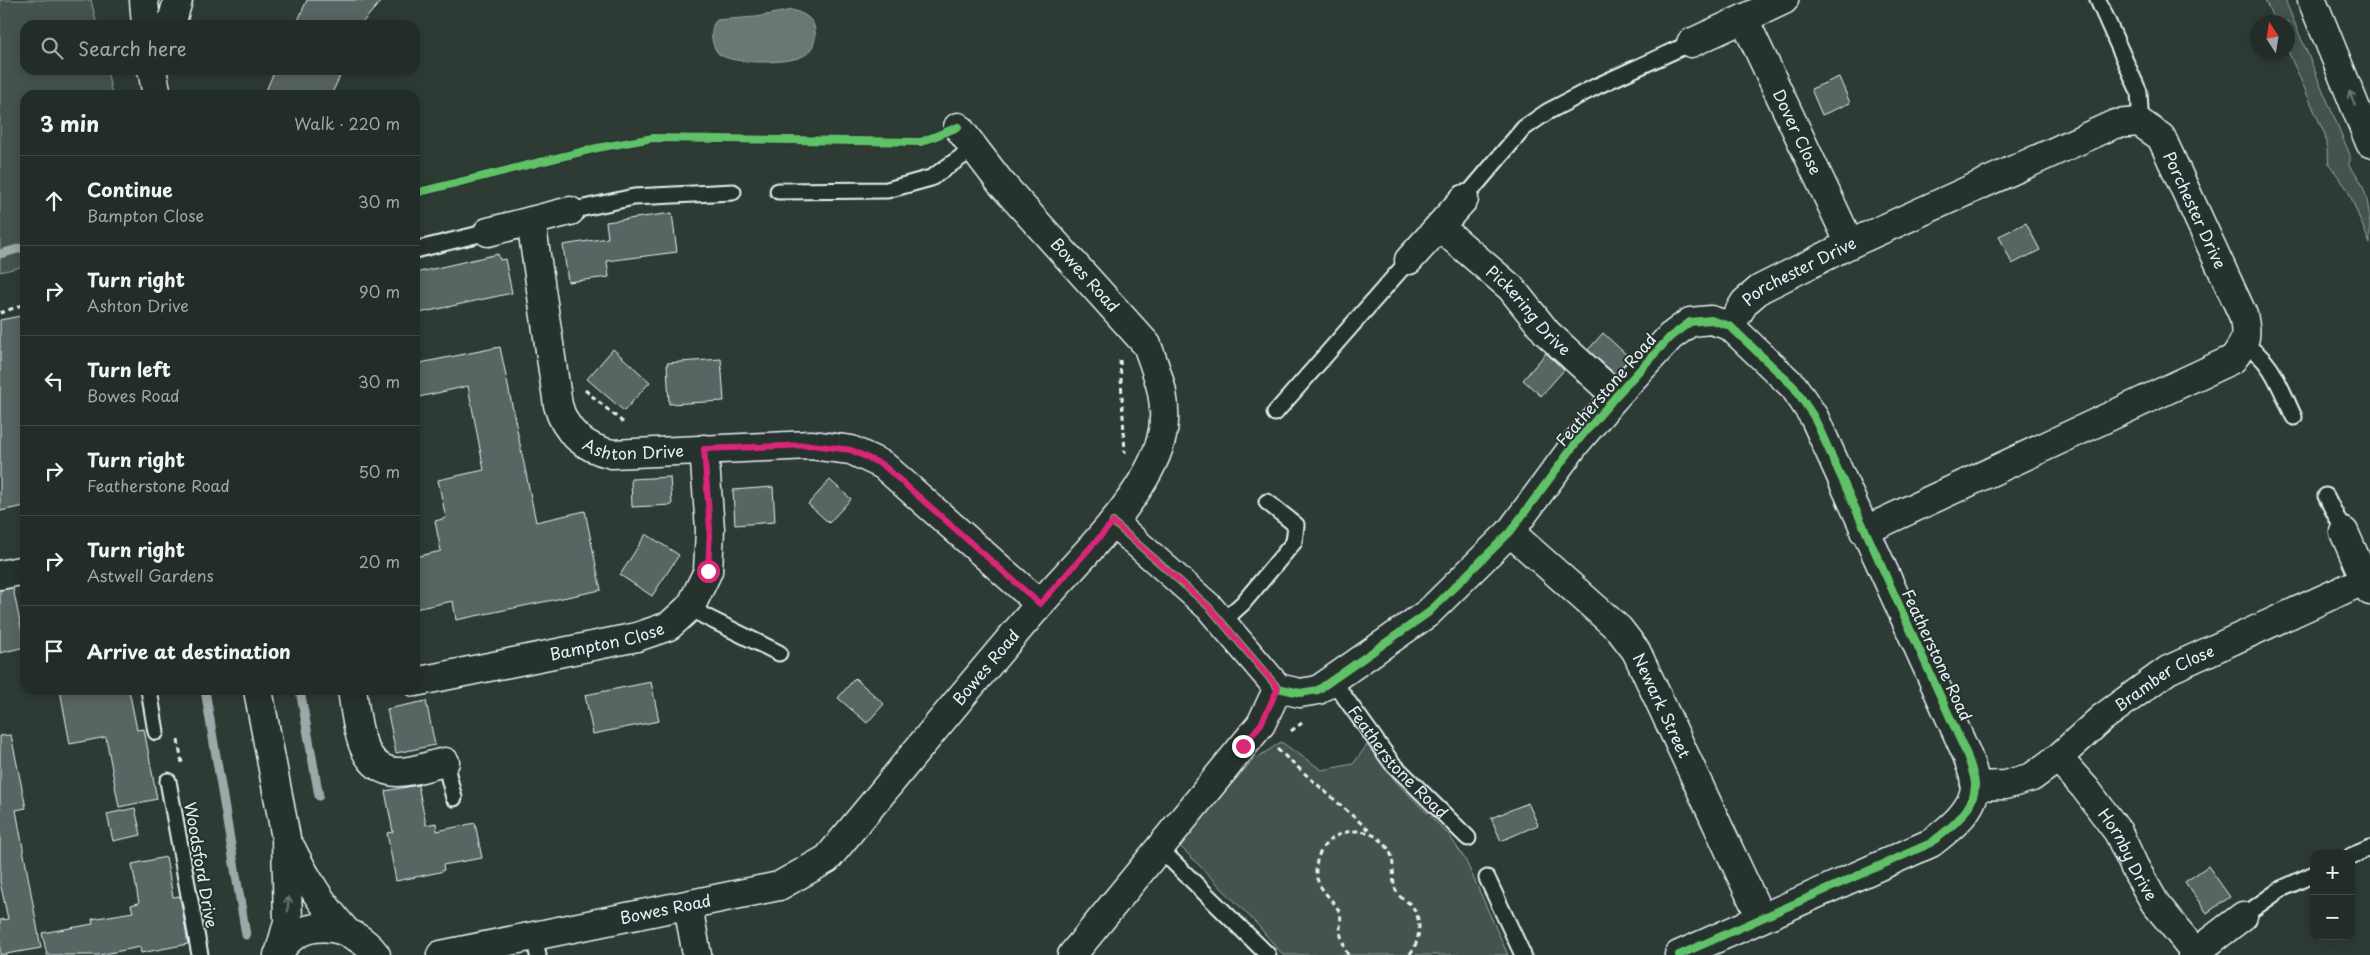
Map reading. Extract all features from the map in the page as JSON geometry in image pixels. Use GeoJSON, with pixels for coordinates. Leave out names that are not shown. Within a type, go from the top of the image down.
{"type":"FeatureCollection","features":[{"type":"Feature","properties":{"kind":"main road"},"geometry":{"type":"LineString","coordinates":[[144,0],[146,20]]}},
{"type":"Feature","properties":{"kind":"main road"},"geometry":{"type":"LineString","coordinates":[[172,20],[178,0]]}},
{"type":"Feature","properties":{"kind":"main road"},"geometry":{"type":"LineString","coordinates":[[1691,43],[1784,0]]}},
{"type":"Feature","properties":{"kind":"main road"},"geometry":{"type":"LineString","coordinates":[[2312,0],[2370,143]]}},
{"type":"Feature","properties":{"kind":"main road","name":"Dover Close"},"geometry":{"type":"LineString","coordinates":[[1744,19],[1850,244]]}},
{"type":"Feature","properties":{"kind":"main road","name":"Porchester Drive"},"geometry":{"type":"LineString","coordinates":[[1730,326],[1745,302],[1760,288],[1850,244],[2115,124],[2139,122],[2161,137],[2243,315],[2246,329],[2244,345]]}},
{"type":"Feature","properties":{"kind":"main road","name":"Bowes Road"},"geometry":{"type":"LineString","coordinates":[[441,955],[536,945],[688,906],[779,886],[826,859],[1040,604],[1113,522],[1143,480],[1161,441],[1165,409],[1160,377],[1147,345],[1000,182],[958,127]]}},
{"type":"Feature","properties":{"kind":"main road"},"geometry":{"type":"LineString","coordinates":[[1409,260],[1464,199]]}},
{"type":"Feature","properties":{"kind":"main road"},"geometry":{"type":"LineString","coordinates":[[488,232],[570,211]]}},
{"type":"Feature","properties":{"kind":"main road","name":"Ashton Drive"},"geometry":{"type":"LineString","coordinates":[[531,221],[560,413],[569,429],[578,439],[594,449],[612,454],[812,445],[851,450],[883,465],[1040,604]]}},
{"type":"Feature","properties":{"kind":"main road","name":"Pickering Drive"},"geometry":{"type":"LineString","coordinates":[[1440,227],[1511,288],[1547,333],[1616,396]]}},
{"type":"Feature","properties":{"kind":"main road","name":"Featherstone Road"},"geometry":{"type":"LineString","coordinates":[[1278,688],[1300,693],[1318,690],[1428,613],[1510,532],[1576,443],[1670,337],[1690,322],[1711,320],[1730,326],[1794,386],[1814,417],[1967,755],[1975,786]]}},
{"type":"Feature","properties":{"kind":"main road"},"geometry":{"type":"LineString","coordinates":[[1864,531],[2233,359],[2244,345]]}},
{"type":"Feature","properties":{"kind":"main road","name":"Bampton Close"},"geometry":{"type":"LineString","coordinates":[[420,681],[637,637],[669,626],[691,606],[708,571],[710,529],[704,449]]}},
{"type":"Feature","properties":{"kind":"main road"},"geometry":{"type":"LineString","coordinates":[[1072,955],[1261,724],[1278,688],[1209,607],[1113,522]]}},
{"type":"Feature","properties":{"kind":"main road","name":"Newark Street"},"geometry":{"type":"LineString","coordinates":[[1510,532],[1619,629],[1636,650],[1761,918]]}},
{"type":"Feature","properties":{"kind":"main road","name":"Bramber Close"},"geometry":{"type":"LineString","coordinates":[[1975,786],[2006,785],[2032,777],[2058,758],[2102,718],[2168,670],[2368,586],[2344,532]]}},
{"type":"Feature","properties":{"kind":"main road"},"geometry":{"type":"LineString","coordinates":[[0,575],[20,571]]}},
{"type":"Feature","properties":{"kind":"main road"},"geometry":{"type":"LineString","coordinates":[[259,695],[286,838],[288,922],[279,953]]}},
{"type":"Feature","properties":{"kind":"main road"},"geometry":{"type":"LineString","coordinates":[[358,695],[360,729],[365,751],[378,767],[396,772],[445,762]]}},
{"type":"Feature","properties":{"kind":"main road","name":"Hornby Drive"},"geometry":{"type":"LineString","coordinates":[[2058,758],[2085,788],[2118,832],[2135,868],[2155,902],[2193,953],[2243,916]]}},
{"type":"Feature","properties":{"kind":"main road"},"geometry":{"type":"LineString","coordinates":[[1682,954],[1931,842],[1951,827],[1966,810],[1975,786]]}},
{"type":"Feature","properties":{"kind":"main road"},"geometry":{"type":"LineString","coordinates":[[286,838],[309,885],[323,906],[344,930]]}},
{"type":"Feature","properties":{"kind":"main road"},"geometry":{"type":"LineString","coordinates":[[688,906],[697,955]]}},
{"type":"Feature","properties":{"kind":"main road"},"geometry":{"type":"LineString","coordinates":[[279,953],[292,938],[309,930],[327,927],[344,930],[358,936],[376,955]]}},
{"type":"Feature","properties":{"kind":"lane"},"geometry":{"type":"LineString","coordinates":[[2098,0],[2139,92],[2139,122]]}},
{"type":"Feature","properties":{"kind":"lane"},"geometry":{"type":"LineString","coordinates":[[1464,199],[1524,128],[1547,112],[1597,86],[1691,43]]}},
{"type":"Feature","properties":{"kind":"lane"},"geometry":{"type":"LineString","coordinates":[[778,191],[887,190],[931,178],[973,149]]}},
{"type":"Feature","properties":{"kind":"lane"},"geometry":{"type":"LineString","coordinates":[[570,211],[634,197],[733,192]]}},
{"type":"Feature","properties":{"kind":"lane"},"geometry":{"type":"LineString","coordinates":[[420,249],[488,232]]}},
{"type":"Feature","properties":{"kind":"lane"},"geometry":{"type":"LineString","coordinates":[[1275,413],[1409,260]]}},
{"type":"Feature","properties":{"kind":"lane"},"geometry":{"type":"LineString","coordinates":[[2244,345],[2257,351],[2269,365],[2294,417]]}},
{"type":"Feature","properties":{"kind":"lane"},"geometry":{"type":"LineString","coordinates":[[2326,496],[2344,532]]}},
{"type":"Feature","properties":{"kind":"lane"},"geometry":{"type":"LineString","coordinates":[[1222,622],[1243,603],[1294,542],[1296,525],[1267,502]]}},
{"type":"Feature","properties":{"kind":"lane"},"geometry":{"type":"LineString","coordinates":[[691,606],[704,616],[779,653]]}},
{"type":"Feature","properties":{"kind":"lane","name":"Featherstone Road"},"geometry":{"type":"LineString","coordinates":[[1333,681],[1392,763],[1468,838]]}},
{"type":"Feature","properties":{"kind":"lane"},"geometry":{"type":"LineString","coordinates":[[150,695],[156,732]]}},
{"type":"Feature","properties":{"kind":"lane"},"geometry":{"type":"LineString","coordinates":[[445,762],[454,798]]}},
{"type":"Feature","properties":{"kind":"lane","name":"Woodsford Drive"},"geometry":{"type":"LineString","coordinates":[[168,781],[200,955]]}},
{"type":"Feature","properties":{"kind":"lane"},"geometry":{"type":"LineString","coordinates":[[1159,848],[1268,955]]}},
{"type":"Feature","properties":{"kind":"lane"},"geometry":{"type":"LineString","coordinates":[[2355,854],[2370,848]]}},
{"type":"Feature","properties":{"kind":"lane"},"geometry":{"type":"LineString","coordinates":[[2243,916],[2281,889],[2310,876]]}},
{"type":"Feature","properties":{"kind":"lane"},"geometry":{"type":"LineString","coordinates":[[1487,878],[1523,955]]}},
{"type":"Feature","properties":{"kind":"path"},"geometry":{"type":"LineString","coordinates":[[0,313],[20,306]]}},
{"type":"Feature","properties":{"kind":"path"},"geometry":{"type":"LineString","coordinates":[[1120,357],[1125,458],[1134,493]]}},
{"type":"Feature","properties":{"kind":"path"},"geometry":{"type":"LineString","coordinates":[[552,362],[657,452]]}},
{"type":"Feature","properties":{"kind":"path"},"geometry":{"type":"LineString","coordinates":[[1272,744],[1388,847],[1393,858],[1394,886],[1398,894],[1413,907],[1419,935],[1416,948],[1409,955]]}},
{"type":"Feature","properties":{"kind":"path"},"geometry":{"type":"LineString","coordinates":[[1348,955],[1340,931],[1340,913],[1320,887],[1316,870],[1318,856],[1332,837],[1352,830],[1372,833]]}},
{"type":"Feature","properties":{"kind":"shaded area"},"geometry":{"type":"Polygon","coordinates":[[[0,0],[91,0],[96,20],[20,20],[20,75],[108,75],[111,90],[20,90],[20,267],[0,272],[0,0]]]}},
{"type":"Feature","properties":{"kind":"shaded area"},"geometry":{"type":"Polygon","coordinates":[[[2265,0],[2285,0],[2291,15],[2272,15],[2265,0]]]}},
{"type":"Feature","properties":{"kind":"shaded area"},"geometry":{"type":"Polygon","coordinates":[[[792,10],[808,17],[813,23],[815,38],[810,50],[805,55],[775,62],[749,62],[726,58],[719,54],[714,47],[712,29],[717,20],[756,17],[792,10]]]}},
{"type":"Feature","properties":{"kind":"shaded area"},"geometry":{"type":"Polygon","coordinates":[[[2295,24],[2350,155],[2349,166],[2356,174],[2365,192],[2370,223],[2370,244],[2348,190],[2329,164],[2325,135],[2292,60],[2295,60],[2295,24]]]}},
{"type":"Feature","properties":{"kind":"shaded area"},"geometry":{"type":"Polygon","coordinates":[[[1281,742],[1322,770],[1353,764],[1367,745],[1398,784],[1449,835],[1465,859],[1508,955],[1283,955],[1255,922],[1178,844],[1252,761],[1281,742]]]}},
{"type":"Feature","properties":{"kind":"building"},"geometry":{"type":"Polygon","coordinates":[[[307,0],[382,0],[364,20],[298,20],[307,0]]]}},
{"type":"Feature","properties":{"kind":"building"},"geometry":{"type":"Polygon","coordinates":[[[273,75],[341,75],[333,90],[266,90],[273,75]]]}},
{"type":"Feature","properties":{"kind":"building"},"geometry":{"type":"Polygon","coordinates":[[[1839,77],[1850,103],[1822,115],[1811,89],[1839,77]]]}},
{"type":"Feature","properties":{"kind":"building"},"geometry":{"type":"Polygon","coordinates":[[[672,213],[677,252],[607,261],[609,277],[568,282],[563,245],[608,238],[606,222],[672,213]]]}},
{"type":"Feature","properties":{"kind":"building"},"geometry":{"type":"Polygon","coordinates":[[[2026,223],[2040,250],[2012,264],[1999,236],[2026,223]]]}},
{"type":"Feature","properties":{"kind":"building"},"geometry":{"type":"Polygon","coordinates":[[[498,254],[500,260],[505,259],[512,293],[420,313],[420,272],[498,254]]]}},
{"type":"Feature","properties":{"kind":"building"},"geometry":{"type":"Polygon","coordinates":[[[20,316],[20,507],[0,511],[0,320],[20,316]]]}},
{"type":"Feature","properties":{"kind":"building"},"geometry":{"type":"Polygon","coordinates":[[[1603,333],[1630,358],[1615,374],[1588,350],[1603,333]]]}},
{"type":"Feature","properties":{"kind":"building"},"geometry":{"type":"Polygon","coordinates":[[[500,347],[536,522],[585,511],[601,590],[456,620],[453,601],[420,608],[420,556],[441,551],[435,521],[446,518],[438,480],[484,470],[468,386],[420,397],[420,363],[500,347]]]}},
{"type":"Feature","properties":{"kind":"building"},"geometry":{"type":"Polygon","coordinates":[[[613,349],[650,382],[624,411],[587,379],[613,349]]]}},
{"type":"Feature","properties":{"kind":"building"},"geometry":{"type":"Polygon","coordinates":[[[1546,353],[1564,370],[1541,396],[1523,380],[1546,353]]]}},
{"type":"Feature","properties":{"kind":"building"},"geometry":{"type":"Polygon","coordinates":[[[721,359],[724,401],[669,404],[667,363],[721,359]]]}},
{"type":"Feature","properties":{"kind":"building"},"geometry":{"type":"Polygon","coordinates":[[[670,477],[672,505],[632,507],[631,479],[670,477]]]}},
{"type":"Feature","properties":{"kind":"building"},"geometry":{"type":"Polygon","coordinates":[[[830,480],[851,499],[829,523],[808,504],[830,480]]]}},
{"type":"Feature","properties":{"kind":"building"},"geometry":{"type":"Polygon","coordinates":[[[773,487],[775,522],[735,525],[733,490],[773,487]]]}},
{"type":"Feature","properties":{"kind":"building"},"geometry":{"type":"Polygon","coordinates":[[[646,534],[679,555],[652,596],[620,575],[646,534]]]}},
{"type":"Feature","properties":{"kind":"building"},"geometry":{"type":"Polygon","coordinates":[[[13,588],[20,622],[20,648],[0,653],[0,590],[13,588]]]}},
{"type":"Feature","properties":{"kind":"building"},"geometry":{"type":"Polygon","coordinates":[[[855,678],[884,704],[867,723],[838,698],[855,678]]]}},
{"type":"Feature","properties":{"kind":"building"},"geometry":{"type":"Polygon","coordinates":[[[651,682],[659,721],[593,734],[585,695],[651,682]]]}},
{"type":"Feature","properties":{"kind":"building"},"geometry":{"type":"Polygon","coordinates":[[[61,695],[130,695],[137,730],[144,729],[157,799],[119,807],[106,737],[70,744],[61,695]]]}},
{"type":"Feature","properties":{"kind":"building"},"geometry":{"type":"Polygon","coordinates":[[[426,701],[435,745],[396,753],[387,709],[426,701]]]}},
{"type":"Feature","properties":{"kind":"building"},"geometry":{"type":"Polygon","coordinates":[[[11,735],[26,808],[16,810],[41,948],[0,955],[0,920],[8,919],[0,882],[0,736],[11,735]]]}},
{"type":"Feature","properties":{"kind":"building"},"geometry":{"type":"Polygon","coordinates":[[[418,785],[426,825],[436,823],[437,831],[475,823],[482,858],[443,865],[444,870],[440,872],[396,881],[387,833],[393,832],[385,791],[418,785]]]}},
{"type":"Feature","properties":{"kind":"building"},"geometry":{"type":"Polygon","coordinates":[[[1528,803],[1538,825],[1501,841],[1491,818],[1528,803]]]}},
{"type":"Feature","properties":{"kind":"building"},"geometry":{"type":"Polygon","coordinates":[[[135,808],[141,835],[113,841],[107,814],[135,808]]]}},
{"type":"Feature","properties":{"kind":"building"},"geometry":{"type":"Polygon","coordinates":[[[166,857],[173,897],[180,896],[188,944],[141,953],[140,947],[99,955],[47,955],[42,933],[93,924],[92,919],[133,912],[131,905],[139,903],[132,864],[166,857]]]}},
{"type":"Feature","properties":{"kind":"building"},"geometry":{"type":"Polygon","coordinates":[[[2208,866],[2230,897],[2207,913],[2185,882],[2208,866]]]}},
{"type":"Feature","properties":{"kind":"waterway"},"geometry":{"type":"LineString","coordinates":[[0,254],[20,248]]}},
{"type":"Feature","properties":{"kind":"waterway"},"geometry":{"type":"LineString","coordinates":[[206,695],[246,935]]}},
{"type":"Feature","properties":{"kind":"waterway"},"geometry":{"type":"LineString","coordinates":[[301,695],[319,796]]}},
{"type":"Feature","properties":{"kind":"cycle path"},"geometry":{"type":"LineString","coordinates":[[420,192],[597,148],[653,138],[921,142],[958,127]]}},
{"type":"Feature","properties":{"kind":"cycle path"},"geometry":{"type":"LineString","coordinates":[[1113,522],[1209,607],[1278,688],[1300,693],[1318,690],[1428,613],[1510,532],[1576,443],[1670,337],[1690,322],[1711,320],[1730,326],[1794,387],[1814,417],[1967,755],[1975,785],[1971,803],[1966,811],[1952,826],[1931,843],[1679,955]]}},
{"type":"Feature","properties":{"kind":"route"},"geometry":{"type":"LineString","coordinates":[[708,571],[710,529],[704,449],[812,445],[851,450],[883,465],[1040,604],[1113,522],[1209,607],[1278,688],[1272,705],[1261,724],[1243,746]]}}]}
